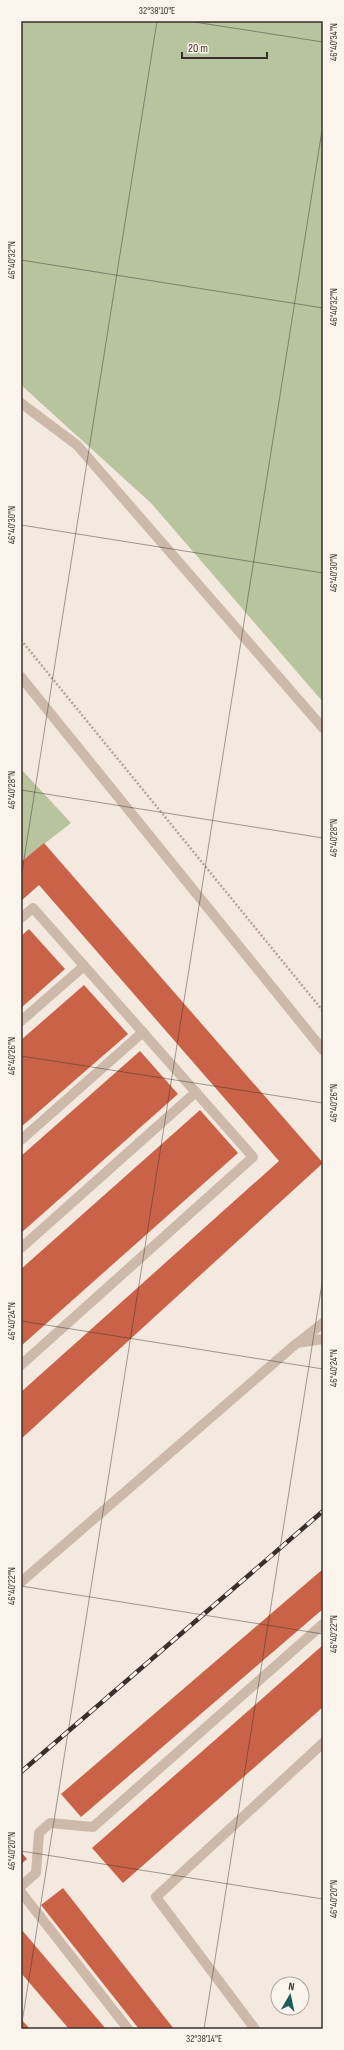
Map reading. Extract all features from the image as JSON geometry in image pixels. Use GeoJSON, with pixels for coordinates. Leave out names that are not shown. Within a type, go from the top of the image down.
{"type":"FeatureCollection","features":[{"type":"Feature","properties":{"kind":"street"},"geometry":{"type":"LineString","coordinates":[[21,403],[77,446],[323,728]]}},
{"type":"Feature","properties":{"kind":"street"},"geometry":{"type":"LineString","coordinates":[[21,677],[323,1050]]}},
{"type":"Feature","properties":{"kind":"street"},"geometry":{"type":"LineString","coordinates":[[21,918],[33,908],[253,1157],[21,1365]]}},
{"type":"Feature","properties":{"kind":"street"},"geometry":{"type":"LineString","coordinates":[[21,1021],[84,966]]}},
{"type":"Feature","properties":{"kind":"street"},"geometry":{"type":"LineString","coordinates":[[21,1140],[143,1032]]}},
{"type":"Feature","properties":{"kind":"street"},"geometry":{"type":"LineString","coordinates":[[21,1248],[196,1092]]}},
{"type":"Feature","properties":{"kind":"street"},"geometry":{"type":"LineString","coordinates":[[21,1582],[297,1343],[323,1323]]}},
{"type":"Feature","properties":{"kind":"street"},"geometry":{"type":"LineString","coordinates":[[297,1343],[323,1339]]}},
{"type":"Feature","properties":{"kind":"street"},"geometry":{"type":"LineString","coordinates":[[21,1886],[36,1873],[39,1833],[50,1823],[92,1827],[323,1624]]}},
{"type":"Feature","properties":{"kind":"street"},"geometry":{"type":"LineString","coordinates":[[255,2029],[156,1897],[323,1743]]}},
{"type":"Feature","properties":{"kind":"street"},"geometry":{"type":"LineString","coordinates":[[21,1892],[128,2029]]}},
{"type":"Feature","properties":{"kind":"path"},"geometry":{"type":"LineString","coordinates":[[21,640],[323,1011]]}},
{"type":"Feature","properties":{"kind":"green space"},"geometry":{"type":"Polygon","coordinates":[[[21,21],[323,21],[323,702],[151,503],[21,385],[21,21]]]}},
{"type":"Feature","properties":{"kind":"green space"},"geometry":{"type":"Polygon","coordinates":[[[21,769],[71,823],[21,862],[21,769]]]}},
{"type":"Feature","properties":{"kind":"building"},"geometry":{"type":"Polygon","coordinates":[[[44,843],[323,1163],[21,1439],[21,1392],[279,1161],[39,885],[21,901],[21,862],[44,843]]]}},
{"type":"Feature","properties":{"kind":"building"},"geometry":{"type":"Polygon","coordinates":[[[29,929],[65,969],[21,1008],[21,936],[29,929]]]}},
{"type":"Feature","properties":{"kind":"building"},"geometry":{"type":"Polygon","coordinates":[[[84,985],[128,1034],[21,1127],[21,1040],[84,985]]]}},
{"type":"Feature","properties":{"kind":"building"},"geometry":{"type":"Polygon","coordinates":[[[140,1051],[178,1094],[21,1233],[21,1156],[140,1051]]]}},
{"type":"Feature","properties":{"kind":"building"},"geometry":{"type":"Polygon","coordinates":[[[200,1110],[238,1153],[21,1346],[21,1269],[200,1110]]]}},
{"type":"Feature","properties":{"kind":"building"},"geometry":{"type":"Polygon","coordinates":[[[323,1569],[323,1609],[81,1817],[61,1794],[323,1569]]]}},
{"type":"Feature","properties":{"kind":"building"},"geometry":{"type":"Polygon","coordinates":[[[323,1645],[323,1707],[123,1883],[92,1848],[323,1645]]]}},
{"type":"Feature","properties":{"kind":"building"},"geometry":{"type":"Polygon","coordinates":[[[21,1852],[27,1859],[21,1864],[21,1852]]]}},
{"type":"Feature","properties":{"kind":"building"},"geometry":{"type":"Polygon","coordinates":[[[63,1888],[174,2029],[139,2029],[41,1905],[63,1888]]]}},
{"type":"Feature","properties":{"kind":"building"},"geometry":{"type":"Polygon","coordinates":[[[21,1929],[106,2029],[69,2029],[21,1973],[21,1929]]]}},
{"type":"Feature","properties":{"kind":"building"},"geometry":{"type":"Polygon","coordinates":[[[21,2019],[30,2029],[21,2029],[21,2019]]]}},
{"type":"Feature","properties":{"kind":"railway"},"geometry":{"type":"LineString","coordinates":[[21,1772],[323,1511]]}}]}
